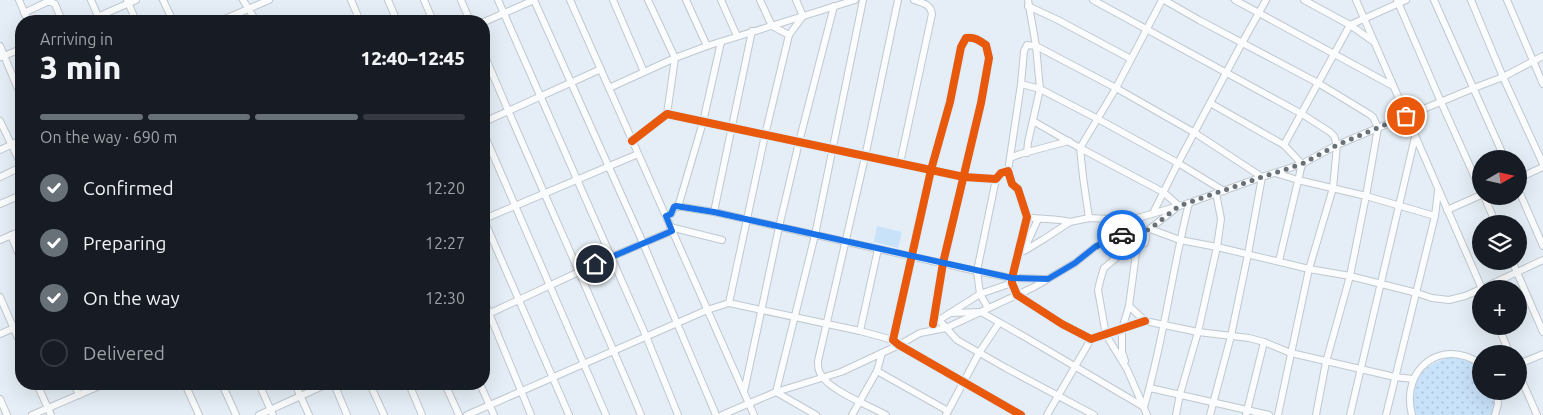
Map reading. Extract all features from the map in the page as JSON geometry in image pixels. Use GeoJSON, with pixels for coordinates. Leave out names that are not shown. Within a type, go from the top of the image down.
{"type":"FeatureCollection","features":[{"type":"Feature","properties":{"kind":"street"},"geometry":{"type":"LineString","coordinates":[[19,0],[24,13],[51,1],[55,4],[60,15]]}},
{"type":"Feature","properties":{"kind":"street"},"geometry":{"type":"LineString","coordinates":[[91,0],[97,15]]}},
{"type":"Feature","properties":{"kind":"street"},"geometry":{"type":"LineString","coordinates":[[106,15],[128,2],[136,0]]}},
{"type":"Feature","properties":{"kind":"street"},"geometry":{"type":"LineString","coordinates":[[163,0],[170,15]]}},
{"type":"Feature","properties":{"kind":"street"},"geometry":{"type":"LineString","coordinates":[[243,0],[252,15]]}},
{"type":"Feature","properties":{"kind":"street"},"geometry":{"type":"LineString","coordinates":[[234,15],[269,0]]}},
{"type":"Feature","properties":{"kind":"street"},"geometry":{"type":"LineString","coordinates":[[351,0],[357,15]]}},
{"type":"Feature","properties":{"kind":"street"},"geometry":{"type":"LineString","coordinates":[[388,0],[394,15]]}},
{"type":"Feature","properties":{"kind":"street"},"geometry":{"type":"LineString","coordinates":[[424,0],[430,15]]}},
{"type":"Feature","properties":{"kind":"street"},"geometry":{"type":"LineString","coordinates":[[461,0],[467,15]]}},
{"type":"Feature","properties":{"kind":"street"},"geometry":{"type":"LineString","coordinates":[[498,0],[646,336],[678,415]]}},
{"type":"Feature","properties":{"kind":"street"},"geometry":{"type":"LineString","coordinates":[[490,19],[534,0],[643,243],[716,415]]}},
{"type":"Feature","properties":{"kind":"street"},"geometry":{"type":"LineString","coordinates":[[570,0],[754,415]]}},
{"type":"Feature","properties":{"kind":"street"},"geometry":{"type":"LineString","coordinates":[[612,0],[644,72]]}},
{"type":"Feature","properties":{"kind":"street"},"geometry":{"type":"LineString","coordinates":[[632,141],[667,114],[675,58],[648,0]]}},
{"type":"Feature","properties":{"kind":"street"},"geometry":{"type":"LineString","coordinates":[[686,0],[707,46]]}},
{"type":"Feature","properties":{"kind":"street"},"geometry":{"type":"LineString","coordinates":[[721,0],[737,36]]}},
{"type":"Feature","properties":{"kind":"street"},"geometry":{"type":"LineString","coordinates":[[760,0],[772,26],[790,36]]}},
{"type":"Feature","properties":{"kind":"street"},"geometry":{"type":"LineString","coordinates":[[796,0],[803,16]]}},
{"type":"Feature","properties":{"kind":"street"},"geometry":{"type":"LineString","coordinates":[[609,88],[675,58],[707,46],[834,6],[841,2],[855,0]]}},
{"type":"Feature","properties":{"kind":"street"},"geometry":{"type":"LineString","coordinates":[[776,392],[815,235],[863,0]]}},
{"type":"Feature","properties":{"kind":"street"},"geometry":{"type":"LineString","coordinates":[[886,415],[837,389],[822,378],[818,369],[818,361],[865,157],[898,0]]}},
{"type":"Feature","properties":{"kind":"street"},"geometry":{"type":"LineString","coordinates":[[900,163],[932,14],[928,5],[914,0]]}},
{"type":"Feature","properties":{"kind":"street"},"geometry":{"type":"LineString","coordinates":[[1093,0],[1302,114],[1334,136],[1337,145],[1333,188],[1309,269],[1278,415]]}},
{"type":"Feature","properties":{"kind":"street"},"geometry":{"type":"LineString","coordinates":[[1089,218],[1080,148],[1116,88],[1163,0],[1318,83],[1373,117],[1378,128],[1366,196],[1350,276],[1326,362],[1316,415]]}},
{"type":"Feature","properties":{"kind":"street"},"geometry":{"type":"LineString","coordinates":[[1235,0],[1393,86]]}},
{"type":"Feature","properties":{"kind":"street"},"geometry":{"type":"LineString","coordinates":[[1154,212],[1178,163],[1266,0]]}},
{"type":"Feature","properties":{"kind":"street"},"geometry":{"type":"LineString","coordinates":[[1304,0],[1350,25],[1374,42]]}},
{"type":"Feature","properties":{"kind":"street"},"geometry":{"type":"LineString","coordinates":[[1356,0],[1478,280]]}},
{"type":"Feature","properties":{"kind":"street"},"geometry":{"type":"LineString","coordinates":[[1284,146],[1350,25],[1406,0]]}},
{"type":"Feature","properties":{"kind":"street"},"geometry":{"type":"LineString","coordinates":[[1434,0],[1501,150]]}},
{"type":"Feature","properties":{"kind":"street"},"geometry":{"type":"LineString","coordinates":[[1471,0],[1543,166],[1528,174]]}},
{"type":"Feature","properties":{"kind":"street"},"geometry":{"type":"LineString","coordinates":[[1507,0],[1543,84]]}},
{"type":"Feature","properties":{"kind":"street"},"geometry":{"type":"LineString","coordinates":[[128,2],[133,15]]}},
{"type":"Feature","properties":{"kind":"street"},"geometry":{"type":"LineString","coordinates":[[1398,2],[1472,172]]}},
{"type":"Feature","properties":{"kind":"street"},"geometry":{"type":"LineString","coordinates":[[1028,3],[1131,59]]}},
{"type":"Feature","properties":{"kind":"street"},"geometry":{"type":"LineString","coordinates":[[1027,153],[1040,89],[1036,46],[1028,3]]}},
{"type":"Feature","properties":{"kind":"street"},"geometry":{"type":"LineString","coordinates":[[744,393],[779,227],[834,6]]}},
{"type":"Feature","properties":{"kind":"street"},"geometry":{"type":"LineString","coordinates":[[729,303],[765,135],[790,36],[803,16]]}},
{"type":"Feature","properties":{"kind":"street"},"geometry":{"type":"LineString","coordinates":[[714,212],[752,31]]}},
{"type":"Feature","properties":{"kind":"street"},"geometry":{"type":"LineString","coordinates":[[893,340],[931,170],[950,102],[963,42],[966,38],[977,38],[986,45],[989,58],[981,103],[943,263],[933,324]]}},
{"type":"Feature","properties":{"kind":"street"},"geometry":{"type":"LineString","coordinates":[[678,207],[703,122],[721,42]]}},
{"type":"Feature","properties":{"kind":"street"},"geometry":{"type":"LineString","coordinates":[[1262,177],[1195,133],[1116,88],[1036,46],[1027,45],[1025,47],[1008,171],[1012,184],[1018,190],[1027,217],[1012,280],[1016,295],[1062,324],[1091,339],[1145,321],[1198,332],[1249,338],[1291,353],[1326,362],[1413,379]]}},
{"type":"Feature","properties":{"kind":"street"},"geometry":{"type":"LineString","coordinates":[[0,46],[2,57],[15,84]]}},
{"type":"Feature","properties":{"kind":"street"},"geometry":{"type":"LineString","coordinates":[[2,57],[15,52]]}},
{"type":"Feature","properties":{"kind":"street"},"geometry":{"type":"LineString","coordinates":[[1020,251],[1070,222],[1089,218],[1131,220],[1189,203],[1302,164],[1337,145],[1503,77],[1543,56]]}},
{"type":"Feature","properties":{"kind":"street"},"geometry":{"type":"LineString","coordinates":[[490,68],[641,415]]}},
{"type":"Feature","properties":{"kind":"street"},"geometry":{"type":"LineString","coordinates":[[490,120],[601,69]]}},
{"type":"Feature","properties":{"kind":"street"},"geometry":{"type":"LineString","coordinates":[[1021,84],[1040,89],[1098,119],[1224,191]]}},
{"type":"Feature","properties":{"kind":"street"},"geometry":{"type":"LineString","coordinates":[[1210,103],[1284,146],[1302,164]]}},
{"type":"Feature","properties":{"kind":"street"},"geometry":{"type":"LineString","coordinates":[[667,114],[964,177],[996,179]]}},
{"type":"Feature","properties":{"kind":"street"},"geometry":{"type":"LineString","coordinates":[[1033,121],[1163,192],[1179,206]]}},
{"type":"Feature","properties":{"kind":"street"},"geometry":{"type":"LineString","coordinates":[[0,122],[15,151]]}},
{"type":"Feature","properties":{"kind":"street"},"geometry":{"type":"LineString","coordinates":[[1350,415],[1415,137]]}},
{"type":"Feature","properties":{"kind":"street"},"geometry":{"type":"LineString","coordinates":[[1010,158],[1069,142]]}},
{"type":"Feature","properties":{"kind":"street"},"geometry":{"type":"LineString","coordinates":[[0,150],[15,143]]}},
{"type":"Feature","properties":{"kind":"street"},"geometry":{"type":"LineString","coordinates":[[490,148],[606,415]]}},
{"type":"Feature","properties":{"kind":"street"},"geometry":{"type":"LineString","coordinates":[[490,216],[638,154]]}},
{"type":"Feature","properties":{"kind":"street"},"geometry":{"type":"LineString","coordinates":[[1279,261],[1302,164]]}},
{"type":"Feature","properties":{"kind":"street"},"geometry":{"type":"LineString","coordinates":[[0,177],[15,170]]}},
{"type":"Feature","properties":{"kind":"street"},"geometry":{"type":"LineString","coordinates":[[988,308],[980,294],[977,271],[996,179],[1001,173],[1008,171]]}},
{"type":"Feature","properties":{"kind":"street"},"geometry":{"type":"LineString","coordinates":[[1276,172],[1298,180],[1366,196],[1435,216]]}},
{"type":"Feature","properties":{"kind":"street"},"geometry":{"type":"LineString","coordinates":[[1210,415],[1231,336],[1262,177]]}},
{"type":"Feature","properties":{"kind":"street"},"geometry":{"type":"LineString","coordinates":[[1386,415],[1435,216],[1438,190]]}},
{"type":"Feature","properties":{"kind":"street"},"geometry":{"type":"LineString","coordinates":[[1176,415],[1180,394],[1198,332],[1217,247],[1221,219],[1216,193]]}},
{"type":"Feature","properties":{"kind":"street"},"geometry":{"type":"LineString","coordinates":[[0,204],[15,198]]}},
{"type":"Feature","properties":{"kind":"street"},"geometry":{"type":"LineString","coordinates":[[1447,210],[1472,199]]}},
{"type":"Feature","properties":{"kind":"street"},"geometry":{"type":"LineString","coordinates":[[1144,407],[1164,325],[1189,203]]}},
{"type":"Feature","properties":{"kind":"street"},"geometry":{"type":"LineString","coordinates":[[1525,205],[1543,246]]}},
{"type":"Feature","properties":{"kind":"street"},"geometry":{"type":"LineString","coordinates":[[1128,369],[1106,335],[1099,296],[1100,281],[1104,268],[1135,245],[1145,242],[1147,230],[1179,206]]}},
{"type":"Feature","properties":{"kind":"street"},"geometry":{"type":"LineString","coordinates":[[666,216],[671,214],[674,207],[714,212],[1012,280],[1048,279]]}},
{"type":"Feature","properties":{"kind":"street"},"geometry":{"type":"LineString","coordinates":[[1027,217],[1060,219],[1070,222]]}},
{"type":"Feature","properties":{"kind":"street"},"geometry":{"type":"LineString","coordinates":[[1020,251],[1038,219]]}},
{"type":"Feature","properties":{"kind":"street"},"geometry":{"type":"LineString","coordinates":[[490,313],[671,229],[722,240]]}},
{"type":"Feature","properties":{"kind":"street"},"geometry":{"type":"LineString","coordinates":[[920,333],[946,328],[1034,287],[1075,263],[1095,247],[1118,235],[1128,234],[1135,229],[1147,230],[1180,240],[1309,269],[1350,276],[1432,298],[1449,300],[1472,293]]}},
{"type":"Feature","properties":{"kind":"street"},"geometry":{"type":"LineString","coordinates":[[0,240],[15,233]]}},
{"type":"Feature","properties":{"kind":"street"},"geometry":{"type":"LineString","coordinates":[[490,233],[569,415]]}},
{"type":"Feature","properties":{"kind":"street"},"geometry":{"type":"LineString","coordinates":[[1128,234],[1129,240],[1135,245]]}},
{"type":"Feature","properties":{"kind":"street"},"geometry":{"type":"LineString","coordinates":[[11,235],[15,245]]}},
{"type":"Feature","properties":{"kind":"street"},"geometry":{"type":"LineString","coordinates":[[1135,245],[1129,306],[1122,329],[1122,352],[1148,415]]}},
{"type":"Feature","properties":{"kind":"street"},"geometry":{"type":"LineString","coordinates":[[860,331],[878,249]]}},
{"type":"Feature","properties":{"kind":"street"},"geometry":{"type":"LineString","coordinates":[[1501,280],[1543,260]]}},
{"type":"Feature","properties":{"kind":"street"},"geometry":{"type":"LineString","coordinates":[[1517,272],[1543,332]]}},
{"type":"Feature","properties":{"kind":"street"},"geometry":{"type":"LineString","coordinates":[[722,415],[776,392],[841,372],[882,353],[920,333],[980,294],[1012,280]]}},
{"type":"Feature","properties":{"kind":"street"},"geometry":{"type":"LineString","coordinates":[[0,297],[14,328],[0,334]]}},
{"type":"Feature","properties":{"kind":"street"},"geometry":{"type":"LineString","coordinates":[[466,415],[707,310],[729,303],[795,316],[893,340],[1021,415]]}},
{"type":"Feature","properties":{"kind":"street"},"geometry":{"type":"LineString","coordinates":[[1129,306],[1145,321]]}},
{"type":"Feature","properties":{"kind":"street"},"geometry":{"type":"LineString","coordinates":[[950,313],[981,312],[1144,407]]}},
{"type":"Feature","properties":{"kind":"street"},"geometry":{"type":"LineString","coordinates":[[939,320],[957,340],[1094,415]]}},
{"type":"Feature","properties":{"kind":"street"},"geometry":{"type":"LineString","coordinates":[[877,370],[947,413],[979,353],[998,323]]}},
{"type":"Feature","properties":{"kind":"street"},"geometry":{"type":"LineString","coordinates":[[490,324],[531,415]]}},
{"type":"Feature","properties":{"kind":"street"},"geometry":{"type":"LineString","coordinates":[[1047,415],[1091,339]]}},
{"type":"Feature","properties":{"kind":"street"},"geometry":{"type":"LineString","coordinates":[[1246,412],[1264,342]]}},
{"type":"Feature","properties":{"kind":"street"},"geometry":{"type":"LineString","coordinates":[[852,415],[877,370],[882,353]]}},
{"type":"Feature","properties":{"kind":"street"},"geometry":{"type":"LineString","coordinates":[[1412,415],[1409,404],[1409,391],[1413,379],[1421,368],[1432,359],[1445,354],[1458,354],[1472,358]]}},
{"type":"Feature","properties":{"kind":"street"},"geometry":{"type":"LineString","coordinates":[[1527,361],[1543,354]]}},
{"type":"Feature","properties":{"kind":"street"},"geometry":{"type":"LineString","coordinates":[[1150,388],[1213,402],[1246,412],[1269,415]]}},
{"type":"Feature","properties":{"kind":"street"},"geometry":{"type":"LineString","coordinates":[[40,390],[50,415]]}},
{"type":"Feature","properties":{"kind":"street"},"geometry":{"type":"LineString","coordinates":[[77,390],[79,395]]}},
{"type":"Feature","properties":{"kind":"street"},"geometry":{"type":"LineString","coordinates":[[32,415],[90,390]]}},
{"type":"Feature","properties":{"kind":"street"},"geometry":{"type":"LineString","coordinates":[[188,390],[199,415]]}},
{"type":"Feature","properties":{"kind":"street"},"geometry":{"type":"LineString","coordinates":[[225,390],[236,415]]}},
{"type":"Feature","properties":{"kind":"street"},"geometry":{"type":"LineString","coordinates":[[262,390],[272,412]]}},
{"type":"Feature","properties":{"kind":"street"},"geometry":{"type":"LineString","coordinates":[[298,390],[309,415]]}},
{"type":"Feature","properties":{"kind":"street"},"geometry":{"type":"LineString","coordinates":[[259,415],[272,412],[314,390]]}},
{"type":"Feature","properties":{"kind":"street"},"geometry":{"type":"LineString","coordinates":[[337,390],[347,415]]}},
{"type":"Feature","properties":{"kind":"street"},"geometry":{"type":"LineString","coordinates":[[373,390],[384,415]]}},
{"type":"Feature","properties":{"kind":"street"},"geometry":{"type":"LineString","coordinates":[[412,390],[422,415]]}},
{"type":"Feature","properties":{"kind":"street"},"geometry":{"type":"LineString","coordinates":[[448,390],[459,415]]}},
{"type":"Feature","properties":{"kind":"street"},"geometry":{"type":"LineString","coordinates":[[483,390],[494,415]]}},
{"type":"Feature","properties":{"kind":"street"},"geometry":{"type":"LineString","coordinates":[[776,392],[816,415]]}},
{"type":"Feature","properties":{"kind":"street"},"geometry":{"type":"LineString","coordinates":[[1527,392],[1537,415]]}},
{"type":"Feature","properties":{"kind":"street"},"geometry":{"type":"LineString","coordinates":[[0,399],[7,415]]}},
{"type":"Feature","properties":{"kind":"street"},"geometry":{"type":"LineString","coordinates":[[1494,415],[1498,400]]}},
{"type":"Feature","properties":{"kind":"shaded area"},"geometry":{"type":"Polygon","coordinates":[[[877,226],[902,232],[898,248],[874,242],[877,226]]]}},
{"type":"Feature","properties":{"kind":"shaded area"},"geometry":{"type":"Polygon","coordinates":[[[1451,357],[1472,362],[1472,400],[1495,400],[1491,415],[1416,415],[1413,394],[1415,385],[1424,370],[1441,360],[1451,357]]]}},
{"type":"Feature","properties":{"kind":"cycle path"},"geometry":{"type":"LineString","coordinates":[[933,324],[943,263],[981,103],[989,58],[986,45],[972,38],[966,38],[961,47],[950,102],[931,170],[893,340],[1021,415]]}},
{"type":"Feature","properties":{"kind":"cycle path"},"geometry":{"type":"LineString","coordinates":[[632,141],[667,114],[964,177],[996,179],[1001,173],[1008,171],[1012,184],[1018,189],[1027,217],[1012,278],[1017,295],[1062,324],[1091,339],[1145,321]]}},
{"type":"Feature","properties":{"kind":"way so far"},"geometry":{"type":"LineString","coordinates":[[1122,235],[1128,234],[1135,229],[1145,231],[1150,229],[1179,206],[1302,164],[1337,145],[1406,116]]}},
{"type":"Feature","properties":{"kind":"route"},"geometry":{"type":"LineString","coordinates":[[595,264],[672,231],[666,216],[671,214],[676,206],[714,212],[1012,278],[1048,279],[1065,267],[1075,263],[1095,247],[1118,235],[1122,235]]}}]}
